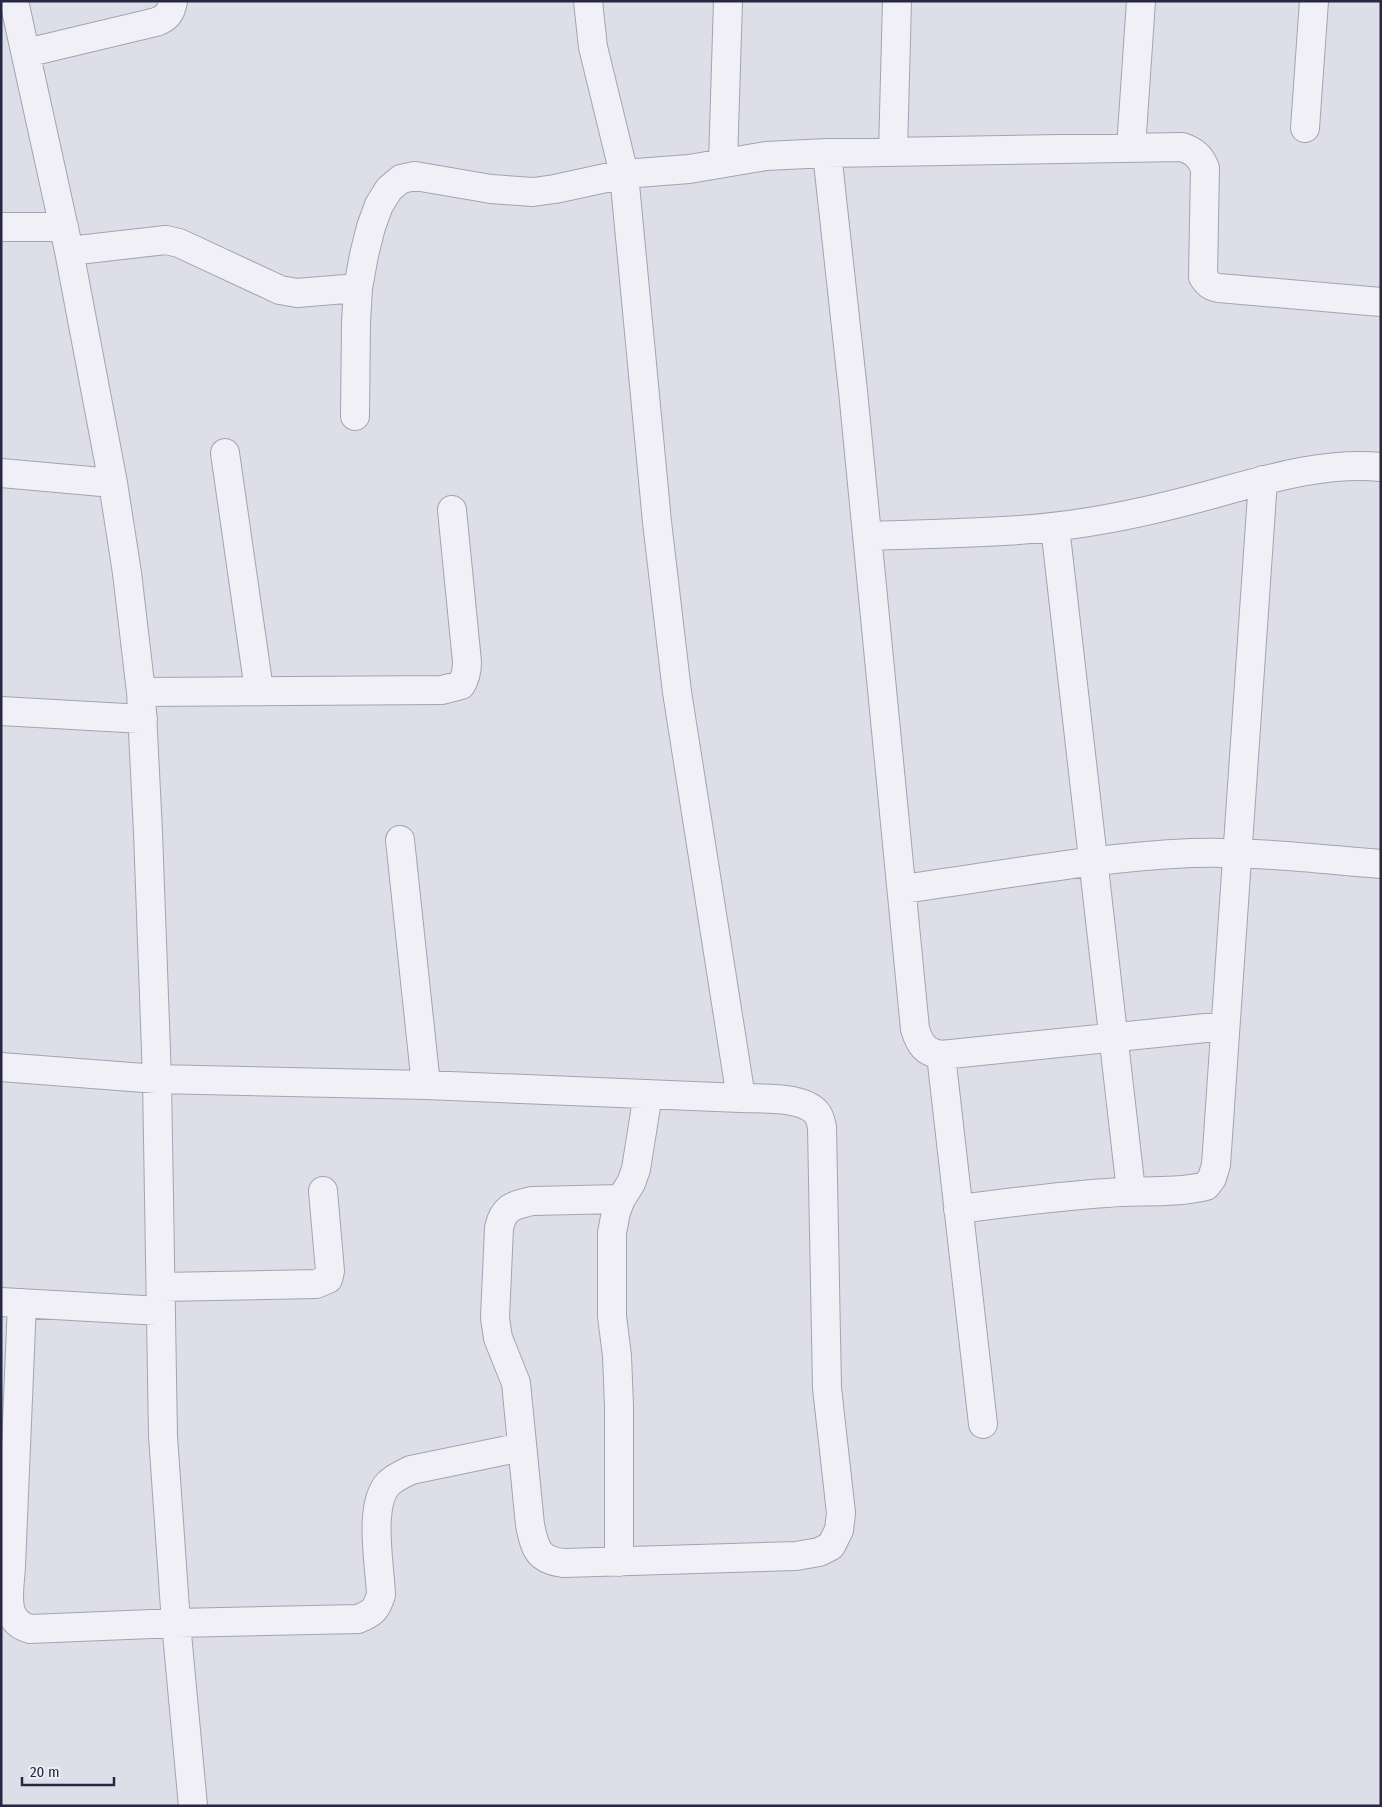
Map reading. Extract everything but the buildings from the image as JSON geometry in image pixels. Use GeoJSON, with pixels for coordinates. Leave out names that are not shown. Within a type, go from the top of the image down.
{"type":"FeatureCollection","features":[{"type":"Feature","properties":{"kind":"street"},"geometry":{"type":"LineString","coordinates":[[14,1],[67,239],[113,483],[127,573],[141,692],[157,1080],[163,1436],[176,1623],[193,1806]]}},
{"type":"Feature","properties":{"kind":"street"},"geometry":{"type":"LineString","coordinates":[[26,53],[164,20],[169,15],[173,1]]}},
{"type":"Feature","properties":{"kind":"street"},"geometry":{"type":"LineString","coordinates":[[588,1],[593,47],[624,174],[658,522],[677,692],[741,1098]]}},
{"type":"Feature","properties":{"kind":"street"},"geometry":{"type":"LineString","coordinates":[[723,162],[728,1]]}},
{"type":"Feature","properties":{"kind":"street"},"geometry":{"type":"LineString","coordinates":[[893,152],[897,1]]}},
{"type":"Feature","properties":{"kind":"street"},"geometry":{"type":"LineString","coordinates":[[1131,148],[1141,1]]}},
{"type":"Feature","properties":{"kind":"street"},"geometry":{"type":"LineString","coordinates":[[1305,128],[1314,1]]}},
{"type":"Feature","properties":{"kind":"street"},"geometry":{"type":"LineString","coordinates":[[354,416],[358,288],[364,255],[379,205],[389,189],[401,179],[415,176],[491,188],[533,192],[624,174],[689,169],[766,156],[827,153],[1182,146],[1194,152],[1202,159],[1205,168],[1203,277],[1212,287],[1381,302]]}},
{"type":"Feature","properties":{"kind":"street"},"geometry":{"type":"LineString","coordinates":[[827,153],[868,536],[915,1029],[919,1041],[925,1050],[932,1054],[941,1055],[1226,1026]]}},
{"type":"Feature","properties":{"kind":"street"},"geometry":{"type":"LineString","coordinates":[[1,227],[67,239],[166,240],[179,243],[280,290],[297,293],[358,288]]}},
{"type":"Feature","properties":{"kind":"street"},"geometry":{"type":"LineString","coordinates":[[225,453],[259,690]]}},
{"type":"Feature","properties":{"kind":"street"},"geometry":{"type":"LineString","coordinates":[[868,536],[1055,527],[1106,520],[1165,507],[1263,480],[1311,470],[1381,466]]}},
{"type":"Feature","properties":{"kind":"street"},"geometry":{"type":"LineString","coordinates":[[1,473],[113,483]]}},
{"type":"Feature","properties":{"kind":"street"},"geometry":{"type":"LineString","coordinates":[[958,1209],[1090,1194],[1190,1190],[1206,1186],[1212,1178],[1216,1165],[1263,480]]}},
{"type":"Feature","properties":{"kind":"street"},"geometry":{"type":"LineString","coordinates":[[141,692],[442,690],[461,685],[467,672],[467,662],[452,510]]}},
{"type":"Feature","properties":{"kind":"street"},"geometry":{"type":"LineString","coordinates":[[1055,527],[1095,862],[1131,1191]]}},
{"type":"Feature","properties":{"kind":"street"},"geometry":{"type":"LineString","coordinates":[[1,711],[142,719]]}},
{"type":"Feature","properties":{"kind":"street"},"geometry":{"type":"LineString","coordinates":[[400,840],[426,1085]]}},
{"type":"Feature","properties":{"kind":"street"},"geometry":{"type":"LineString","coordinates":[[902,889],[1095,862],[1193,853],[1238,853],[1381,864]]}},
{"type":"Feature","properties":{"kind":"street"},"geometry":{"type":"LineString","coordinates":[[941,1055],[982,1424]]}},
{"type":"Feature","properties":{"kind":"street"},"geometry":{"type":"LineString","coordinates":[[1,1067],[157,1080],[426,1085],[790,1100],[805,1105],[818,1113],[822,1126],[827,1388],[841,1513],[839,1530],[831,1546],[819,1552],[796,1556],[618,1562],[550,1562],[540,1555],[534,1544],[530,1525],[516,1383],[511,1366],[498,1338],[495,1318],[501,1217],[508,1209],[518,1204],[532,1201],[621,1199]]}},
{"type":"Feature","properties":{"kind":"street"},"geometry":{"type":"LineString","coordinates":[[618,1562],[619,1406],[617,1356],[612,1316],[612,1233],[616,1212],[636,1169],[648,1094]]}},
{"type":"Feature","properties":{"kind":"street"},"geometry":{"type":"LineString","coordinates":[[323,1191],[330,1271],[328,1279],[323,1282],[161,1299],[12,1303],[6,1566],[10,1610],[15,1621],[22,1627],[30,1629],[176,1623],[358,1619],[371,1614],[378,1605],[380,1595],[376,1516],[379,1499],[387,1485],[397,1476],[412,1470],[522,1447]]}}]}
